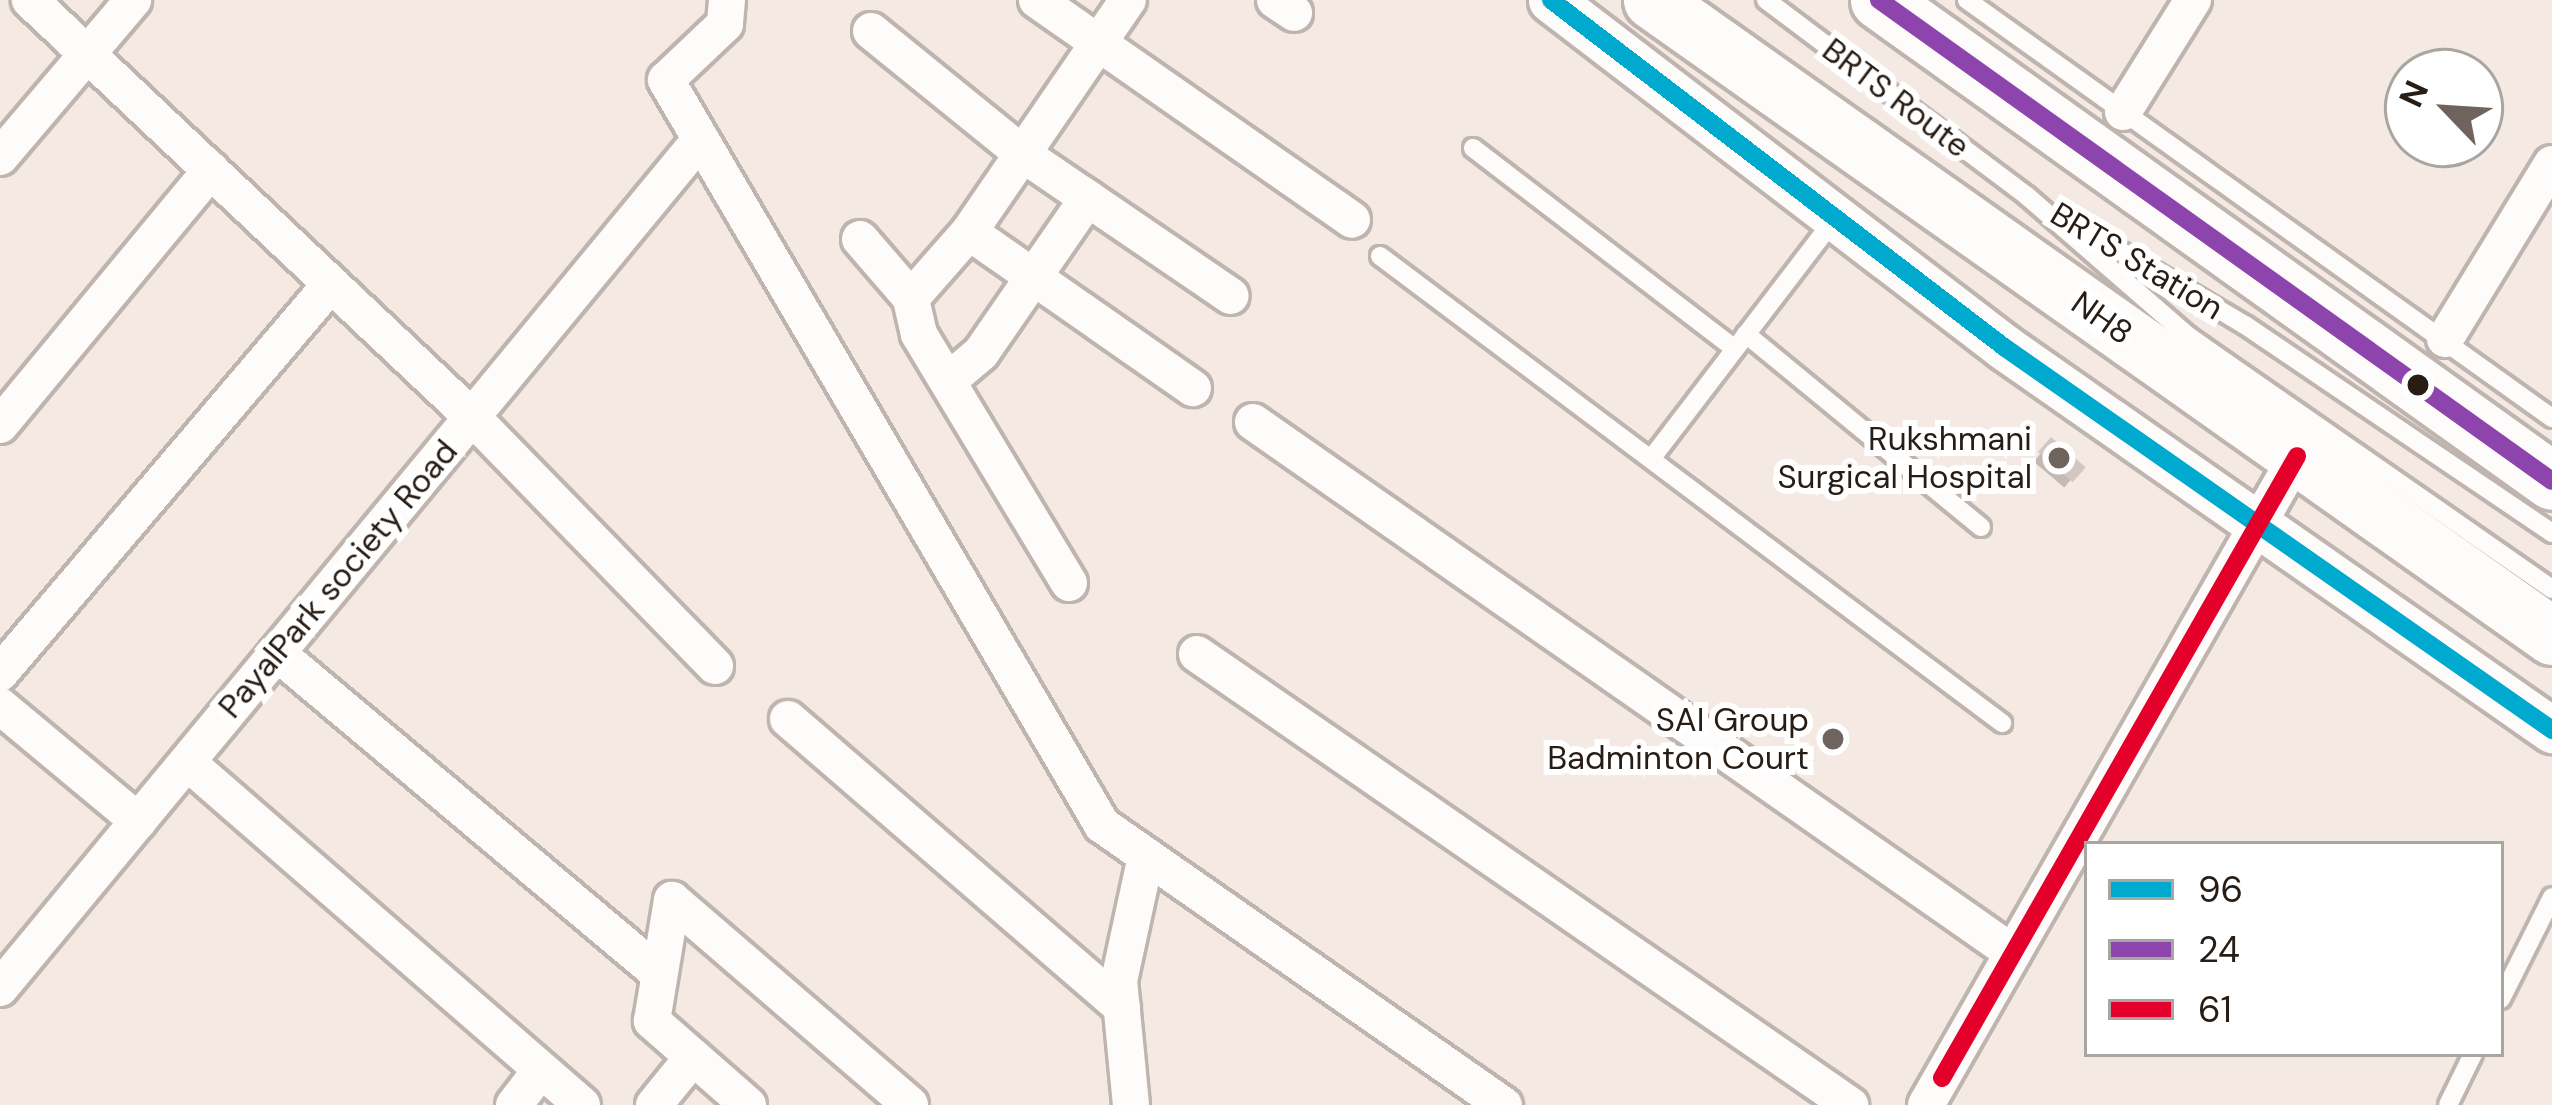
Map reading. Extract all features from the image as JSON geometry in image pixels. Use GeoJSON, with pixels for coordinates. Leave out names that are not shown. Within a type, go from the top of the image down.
{"type":"FeatureCollection","features":[{"type":"Feature","properties":{"kind":"main road","name":"NH8"},"geometry":{"type":"LineString","coordinates":[[1652,0],[2552,636]]}},
{"type":"Feature","properties":{"kind":"main road"},"geometry":{"type":"LineString","coordinates":[[1879,0],[2552,481]]}},
{"type":"Feature","properties":{"kind":"street","name":"PayalPark society Road"},"geometry":{"type":"LineString","coordinates":[[0,988],[472,417],[30,0]]}},
{"type":"Feature","properties":{"kind":"street"},"geometry":{"type":"LineString","coordinates":[[0,157],[134,0]]}},
{"type":"Feature","properties":{"kind":"street"},"geometry":{"type":"LineString","coordinates":[[727,0],[725,24],[666,80],[1102,825],[1504,1105]]}},
{"type":"Feature","properties":{"kind":"street"},"geometry":{"type":"LineString","coordinates":[[1037,0],[1352,220]]}},
{"type":"Feature","properties":{"kind":"street"},"geometry":{"type":"LineString","coordinates":[[911,298],[969,232],[1128,0]]}},
{"type":"Feature","properties":{"kind":"street"},"geometry":{"type":"LineString","coordinates":[[1551,0],[2004,347],[2552,730]]}},
{"type":"Feature","properties":{"kind":"street"},"geometry":{"type":"LineString","coordinates":[[2122,112],[2193,0]]}},
{"type":"Feature","properties":{"kind":"street"},"geometry":{"type":"LineString","coordinates":[[871,31],[1024,154],[1231,296]]}},
{"type":"Feature","properties":{"kind":"street"},"geometry":{"type":"LineString","coordinates":[[700,140],[472,417],[715,666]]}},
{"type":"Feature","properties":{"kind":"street"},"geometry":{"type":"LineString","coordinates":[[2445,339],[2552,164]]}},
{"type":"Feature","properties":{"kind":"street"},"geometry":{"type":"LineString","coordinates":[[0,425],[211,170]]}},
{"type":"Feature","properties":{"kind":"street"},"geometry":{"type":"LineString","coordinates":[[948,381],[981,352],[1088,198]]}},
{"type":"Feature","properties":{"kind":"street"},"geometry":{"type":"LineString","coordinates":[[969,232],[1193,388]]}},
{"type":"Feature","properties":{"kind":"street"},"geometry":{"type":"LineString","coordinates":[[860,239],[911,298],[919,334],[1069,583]]}},
{"type":"Feature","properties":{"kind":"street"},"geometry":{"type":"LineString","coordinates":[[0,673],[332,284]]}},
{"type":"Feature","properties":{"kind":"street"},"geometry":{"type":"LineString","coordinates":[[1253,422],[2013,953]]}},
{"type":"Feature","properties":{"kind":"street"},"geometry":{"type":"LineString","coordinates":[[1926,1105],[2297,456]]}},
{"type":"Feature","properties":{"kind":"street"},"geometry":{"type":"LineString","coordinates":[[277,653],[657,972]]}},
{"type":"Feature","properties":{"kind":"street"},"geometry":{"type":"LineString","coordinates":[[1197,654],[1850,1105]]}},
{"type":"Feature","properties":{"kind":"street"},"geometry":{"type":"LineString","coordinates":[[0,706],[137,821]]}},
{"type":"Feature","properties":{"kind":"street"},"geometry":{"type":"LineString","coordinates":[[788,719],[1122,1007]]}},
{"type":"Feature","properties":{"kind":"street"},"geometry":{"type":"LineString","coordinates":[[187,762],[581,1105]]}},
{"type":"Feature","properties":{"kind":"street"},"geometry":{"type":"LineString","coordinates":[[1146,856],[1119,981],[1131,1093],[1163,1105]]}},
{"type":"Feature","properties":{"kind":"street"},"geometry":{"type":"LineString","coordinates":[[748,1105],[652,1021],[672,900],[910,1105]]}},
{"type":"Feature","properties":{"kind":"street"},"geometry":{"type":"LineString","coordinates":[[654,1105],[693,1057]]}},
{"type":"Feature","properties":{"kind":"street"},"geometry":{"type":"LineString","coordinates":[[514,1105],[541,1070]]}},
{"type":"Feature","properties":{"kind":"lane","name":"BRTS Route"},"geometry":{"type":"LineString","coordinates":[[1766,0],[2027,196]]}},
{"type":"Feature","properties":{"kind":"lane"},"geometry":{"type":"LineString","coordinates":[[1967,0],[2552,418]]}},
{"type":"Feature","properties":{"kind":"lane"},"geometry":{"type":"LineString","coordinates":[[1473,148],[1740,341],[1982,527]]}},
{"type":"Feature","properties":{"kind":"lane","name":"BRTS Station"},"geometry":{"type":"LineString","coordinates":[[2027,196],[2245,325],[2552,533]]}},
{"type":"Feature","properties":{"kind":"lane","name":"BRTS Station"},"geometry":{"type":"LineString","coordinates":[[2027,196],[2188,336],[2552,589]]}},
{"type":"Feature","properties":{"kind":"lane"},"geometry":{"type":"LineString","coordinates":[[1651,459],[1837,216]]}},
{"type":"Feature","properties":{"kind":"lane"},"geometry":{"type":"LineString","coordinates":[[1380,256],[2002,723]]}},
{"type":"Feature","properties":{"kind":"lane"},"geometry":{"type":"LineString","coordinates":[[2504,992],[2552,897]]}},
{"type":"Feature","properties":{"kind":"lane"},"geometry":{"type":"LineString","coordinates":[[2448,1105],[2472,1057]]}},
{"type":"Feature","properties":{"kind":"building"},"geometry":{"type":"Polygon","coordinates":[[[2051,437],[2086,467],[2073,482],[2038,452],[2051,437]]]}},
{"type":"Feature","properties":{"kind":"transit line","name":"96"},"geometry":{"type":"LineString","coordinates":[[1551,0],[2004,347],[2552,730]]}},
{"type":"Feature","properties":{"kind":"transit line","name":"24"},"geometry":{"type":"LineString","coordinates":[[1879,0],[2552,481]]}},
{"type":"Feature","properties":{"kind":"transit line","name":"61"},"geometry":{"type":"LineString","coordinates":[[1942,1078],[2297,456]]}},
{"type":"Feature","properties":{"kind":"place","name":"Rukshmani Surgical Hospital"},"geometry":{"type":"Point","coordinates":[2059,458]}},
{"type":"Feature","properties":{"kind":"place","name":"SAI Group Badminton Court"},"geometry":{"type":"Point","coordinates":[1833,739]}}]}
